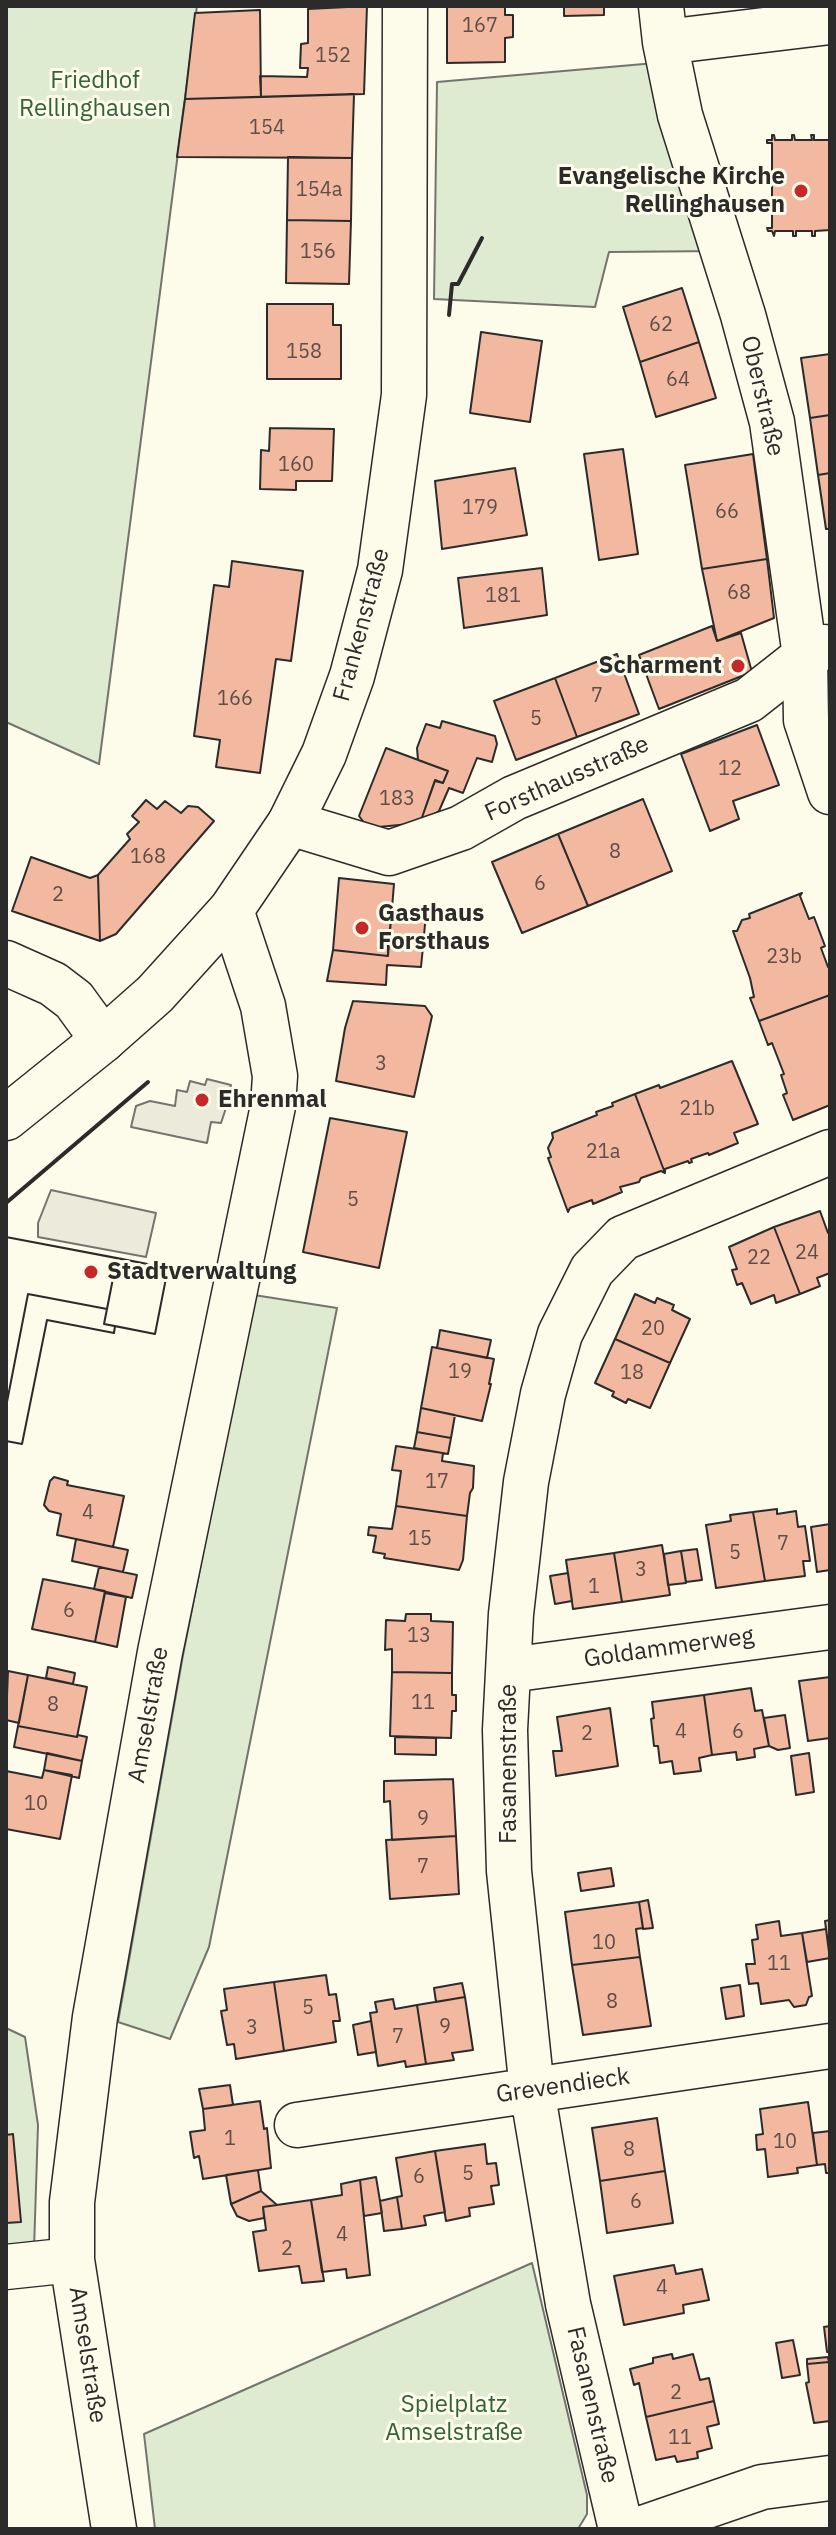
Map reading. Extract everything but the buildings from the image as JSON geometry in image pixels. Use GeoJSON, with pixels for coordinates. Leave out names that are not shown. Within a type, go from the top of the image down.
{"type":"FeatureCollection","features":[{"type":"Feature","properties":{"kind":"street","name":"Frankenstraße"},"geometry":{"type":"LineString","coordinates":[[6,1118],[155,994],[231,910],[290,823],[324,754],[352,676],[380,570],[404,395],[405,6]]}},
{"type":"Feature","properties":{"kind":"street"},"geometry":{"type":"LineString","coordinates":[[663,24],[830,22]]}},
{"type":"Feature","properties":{"kind":"street","name":"Oberstraße"},"geometry":{"type":"LineString","coordinates":[[663,24],[680,115],[743,315],[772,422],[817,650],[806,720],[830,792]]}},
{"type":"Feature","properties":{"kind":"street","name":"Forsthausstraße"},"geometry":{"type":"LineString","coordinates":[[290,823],[389,853],[461,828],[514,798],[749,700],[817,650]]}},
{"type":"Feature","properties":{"kind":"street","name":"Amselstraße"},"geometry":{"type":"LineString","coordinates":[[114,2529],[72,2260],[72,2202],[98,2002],[160,1652],[273,1106],[275,1076],[263,1006],[231,910]]}},
{"type":"Feature","properties":{"kind":"street"},"geometry":{"type":"LineString","coordinates":[[6,963],[64,992],[74,1000],[103,1040]]}},
{"type":"Feature","properties":{"kind":"street","name":"Fasanenstraße"},"geometry":{"type":"LineString","coordinates":[[621,2529],[568,2304],[532,2090],[509,1871],[505,1730],[511,1614],[526,1482],[543,1394],[560,1334],[592,1270],[623,1238],[830,1152]]}},
{"type":"Feature","properties":{"kind":"street","name":"Goldammerweg"},"geometry":{"type":"LineString","coordinates":[[509,1670],[830,1627]]}},
{"type":"Feature","properties":{"kind":"street","name":"Grevendieck"},"geometry":{"type":"LineString","coordinates":[[297,2125],[830,2046]]}},
{"type":"Feature","properties":{"kind":"street"},"geometry":{"type":"LineString","coordinates":[[6,2267],[72,2260]]}},
{"type":"Feature","properties":{"kind":"street"},"geometry":{"type":"LineString","coordinates":[[640,2529],[762,2487],[830,2478]]}},
{"type":"Feature","properties":{"kind":"green space","name":"Friedhof Rellinghausen"},"geometry":{"type":"Polygon","coordinates":[[[6,6],[197,6],[99,764],[6,722],[6,6]]]}},
{"type":"Feature","properties":{"kind":"green space"},"geometry":{"type":"Polygon","coordinates":[[[667,62],[719,251],[609,252],[595,307],[434,299],[437,82],[667,62]]]}},
{"type":"Feature","properties":{"kind":"green space"},"geometry":{"type":"Polygon","coordinates":[[[254,1295],[337,1308],[209,1947],[170,2039],[118,2022],[183,1655],[254,1295]]]}},
{"type":"Feature","properties":{"kind":"green space"},"geometry":{"type":"Polygon","coordinates":[[[6,2028],[25,2037],[38,2125],[34,2250],[6,2254],[6,2028]]]}},
{"type":"Feature","properties":{"kind":"green space","name":"Spielplatz Amselstraße"},"geometry":{"type":"Polygon","coordinates":[[[532,2263],[587,2495],[587,2514],[578,2529],[155,2529],[144,2434],[532,2263]]]}},
{"type":"Feature","properties":{"kind":"shaded area"},"geometry":{"type":"Polygon","coordinates":[[[207,1079],[231,1085],[227,1099],[234,1102],[232,1109],[226,1108],[221,1123],[211,1122],[207,1143],[131,1127],[136,1106],[150,1101],[175,1106],[177,1090],[187,1092],[190,1081],[205,1085],[207,1079]]]}},
{"type":"Feature","properties":{"kind":"shaded area"},"geometry":{"type":"Polygon","coordinates":[[[51,1190],[156,1213],[146,1257],[38,1237],[38,1223],[51,1190]]]}},
{"type":"Feature","properties":{"kind":"wall"},"geometry":{"type":"LineString","coordinates":[[449,315],[452,284],[458,284],[482,238]]}},
{"type":"Feature","properties":{"kind":"wall"},"geometry":{"type":"LineString","coordinates":[[6,1203],[148,1082]]}},
{"type":"Feature","properties":{"kind":"place","name":"Evangelische Kirche Rellinghausen"},"geometry":{"type":"Point","coordinates":[801,191]}},
{"type":"Feature","properties":{"kind":"place","name":"Scharment"},"geometry":{"type":"Point","coordinates":[738,666]}},
{"type":"Feature","properties":{"kind":"place","name":"Gasthaus Forsthaus"},"geometry":{"type":"Point","coordinates":[362,928]}},
{"type":"Feature","properties":{"kind":"place","name":"Ehrenmal"},"geometry":{"type":"Point","coordinates":[202,1100]}},
{"type":"Feature","properties":{"kind":"place","name":"Stadtverwaltung"},"geometry":{"type":"Point","coordinates":[91,1272]}}]}
